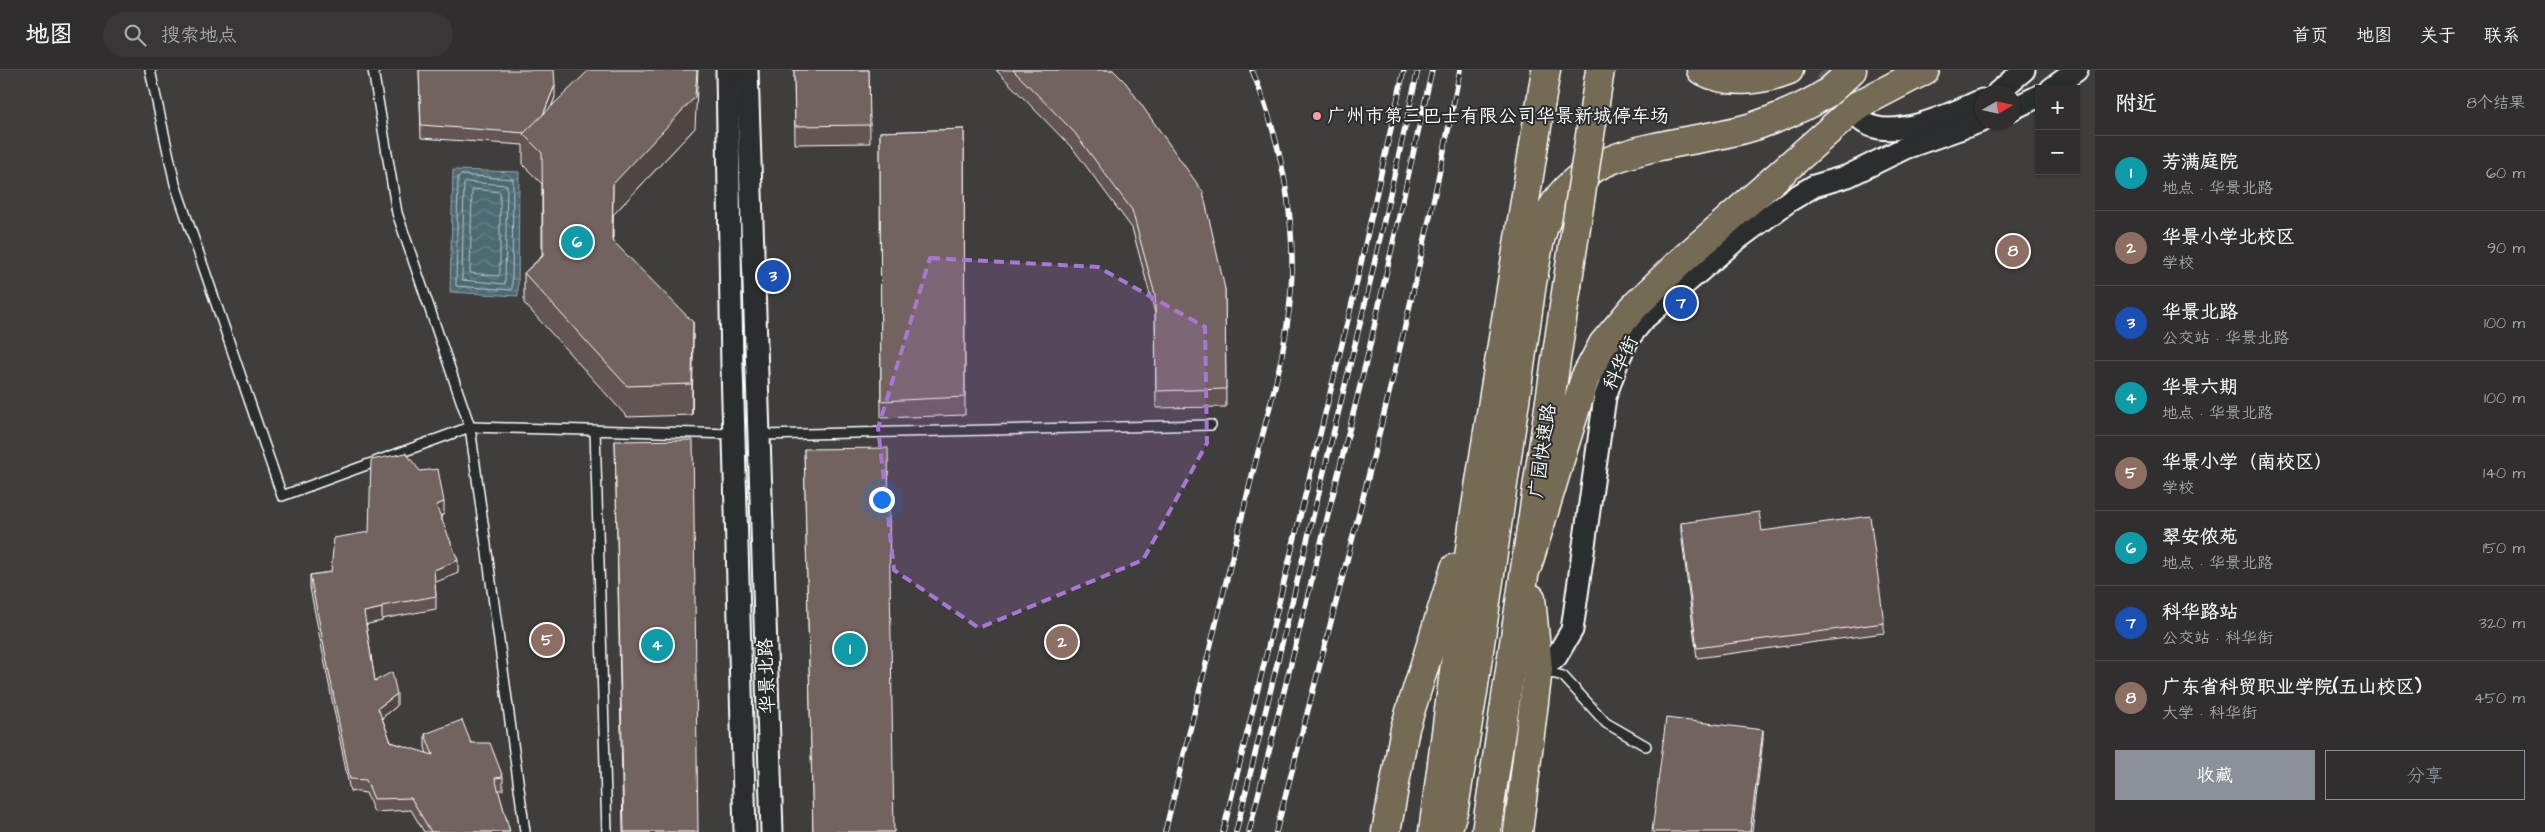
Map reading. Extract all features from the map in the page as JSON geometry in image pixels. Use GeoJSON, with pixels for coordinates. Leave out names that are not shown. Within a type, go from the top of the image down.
{"type":"FeatureCollection","features":[{"type":"Feature","properties":{"kind":"highway"},"geometry":{"type":"LineString","coordinates":[[1434,832],[1474,519],[1546,70]]}},
{"type":"Feature","properties":{"kind":"highway","name":"广园快速路"},"geometry":{"type":"LineString","coordinates":[[1486,832],[1600,70]]}},
{"type":"Feature","properties":{"kind":"highway"},"geometry":{"type":"LineString","coordinates":[[1701,70],[1714,77],[1745,81],[1789,70]]}},
{"type":"Feature","properties":{"kind":"highway"},"geometry":{"type":"LineString","coordinates":[[1447,832],[1454,808],[1474,682],[1532,283],[1542,227],[1552,208],[1565,190],[1579,178],[1604,163],[1626,154],[1754,126],[1790,112],[1826,81],[1852,70]]}},
{"type":"Feature","properties":{"kind":"highway"},"geometry":{"type":"LineString","coordinates":[[1518,832],[1538,669],[1536,632],[1527,567],[1585,378],[1602,344],[1635,306],[1678,264],[1858,105],[1925,70]]}},
{"type":"Feature","properties":{"kind":"highway"},"geometry":{"type":"LineString","coordinates":[[1386,832],[1405,728],[1438,621],[1474,519]]}},
{"type":"Feature","properties":{"kind":"street","name":"华景北路"},"geometry":{"type":"LineString","coordinates":[[727,70],[734,434],[745,832]]}},
{"type":"Feature","properties":{"kind":"street","name":"华景北路"},"geometry":{"type":"LineString","coordinates":[[747,70],[772,832]]}},
{"type":"Feature","properties":{"kind":"street"},"geometry":{"type":"LineString","coordinates":[[2006,85],[2024,70]]}},
{"type":"Feature","properties":{"kind":"street"},"geometry":{"type":"LineString","coordinates":[[2056,85],[2077,70]]}},
{"type":"Feature","properties":{"kind":"street"},"geometry":{"type":"LineString","coordinates":[[2020,105],[2035,98]]}},
{"type":"Feature","properties":{"kind":"street"},"geometry":{"type":"LineString","coordinates":[[1861,120],[1877,129],[1898,128],[1945,118],[1975,103]]}},
{"type":"Feature","properties":{"kind":"street","name":"科华街"},"geometry":{"type":"LineString","coordinates":[[1538,669],[1556,658],[1567,642],[1572,630],[1605,397],[1616,363],[1628,340],[1645,318],[1735,240],[1789,201],[1814,186],[1848,176],[1904,148],[1975,123]]}},
{"type":"Feature","properties":{"kind":"lane"},"geometry":{"type":"LineString","coordinates":[[150,70],[175,184],[282,496],[470,427],[734,434]]}},
{"type":"Feature","properties":{"kind":"lane"},"geometry":{"type":"LineString","coordinates":[[373,70],[396,214],[470,427],[526,832]]}},
{"type":"Feature","properties":{"kind":"lane"},"geometry":{"type":"LineString","coordinates":[[760,435],[1211,426]]}},
{"type":"Feature","properties":{"kind":"lane"},"geometry":{"type":"LineString","coordinates":[[595,430],[607,832]]}},
{"type":"Feature","properties":{"kind":"lane"},"geometry":{"type":"LineString","coordinates":[[1538,669],[1563,676],[1606,723],[1646,746]]}},
{"type":"Feature","properties":{"kind":"highlighted area"},"geometry":{"type":"Polygon","coordinates":[[[930,258],[1098,267],[1205,327],[1207,443],[1143,560],[979,628],[894,570],[878,428],[930,258]]]}},
{"type":"Feature","properties":{"kind":"water"},"geometry":{"type":"Polygon","coordinates":[[[453,170],[519,172],[518,296],[450,292],[453,170]]]}},
{"type":"Feature","properties":{"kind":"building"},"geometry":{"type":"Polygon","coordinates":[[[419,70],[554,70],[555,85],[543,115],[525,133],[421,125],[419,70]]]}},
{"type":"Feature","properties":{"kind":"building"},"geometry":{"type":"Polygon","coordinates":[[[589,70],[697,70],[695,97],[613,184],[612,240],[693,322],[692,384],[627,386],[524,273],[543,256],[542,153],[523,134],[589,70]]]}},
{"type":"Feature","properties":{"kind":"building"},"geometry":{"type":"Polygon","coordinates":[[[794,70],[869,70],[870,125],[795,126],[794,70]]]}},
{"type":"Feature","properties":{"kind":"building"},"geometry":{"type":"Polygon","coordinates":[[[1013,70],[1113,70],[1126,83],[1203,192],[1225,289],[1226,389],[1156,391],[1155,295],[1132,210],[1074,132],[1013,70]]]}},
{"type":"Feature","properties":{"kind":"building"},"geometry":{"type":"Polygon","coordinates":[[[964,129],[965,397],[881,401],[880,132],[964,129]]]}},
{"type":"Feature","properties":{"kind":"building"},"geometry":{"type":"Polygon","coordinates":[[[693,440],[698,832],[624,832],[615,441],[693,440]]]}},
{"type":"Feature","properties":{"kind":"building"},"geometry":{"type":"Polygon","coordinates":[[[888,448],[894,832],[813,832],[804,449],[888,448]]]}},
{"type":"Feature","properties":{"kind":"building"},"geometry":{"type":"Polygon","coordinates":[[[406,453],[420,471],[438,469],[444,502],[436,505],[458,560],[434,570],[436,596],[382,606],[382,608],[364,612],[375,681],[392,672],[397,694],[378,708],[391,742],[433,755],[425,734],[462,720],[471,743],[490,743],[503,777],[495,778],[510,832],[431,832],[411,798],[374,799],[366,780],[350,779],[310,575],[331,572],[334,538],[369,532],[371,460],[406,453]]]}},
{"type":"Feature","properties":{"kind":"building"},"geometry":{"type":"Polygon","coordinates":[[[1759,512],[1762,531],[1870,516],[1884,623],[1697,648],[1681,523],[1759,512]]]}},
{"type":"Feature","properties":{"kind":"building"},"geometry":{"type":"Polygon","coordinates":[[[1666,718],[1763,730],[1750,832],[1652,832],[1666,718]]]}},
{"type":"Feature","properties":{"kind":"tunnel"},"geometry":{"type":"LineString","coordinates":[[1824,70],[1861,120]]}},
{"type":"Feature","properties":{"kind":"railway"},"geometry":{"type":"LineString","coordinates":[[1165,832],[1276,380],[1291,297],[1292,243],[1287,192],[1276,142],[1252,70]]}},
{"type":"Feature","properties":{"kind":"railway"},"geometry":{"type":"LineString","coordinates":[[1223,832],[1353,299],[1404,70]]}},
{"type":"Feature","properties":{"kind":"railway"},"geometry":{"type":"LineString","coordinates":[[1236,832],[1368,291],[1418,70]]}},
{"type":"Feature","properties":{"kind":"railway"},"geometry":{"type":"LineString","coordinates":[[1249,832],[1368,354],[1432,70]]}},
{"type":"Feature","properties":{"kind":"railway"},"geometry":{"type":"LineString","coordinates":[[1276,832],[1398,357],[1441,166],[1460,70]]}},
{"type":"Feature","properties":{"kind":"place","name":"广州市第三巴士有限公司华景新城停车场"},"geometry":{"type":"Point","coordinates":[1317,116]}},
{"type":"Feature","properties":{"kind":"place","name":"翠安侬苑"},"geometry":{"type":"Point","coordinates":[577,242]}},
{"type":"Feature","properties":{"kind":"place","name":"广东省科贸职业学院(五山校区)"},"geometry":{"type":"Point","coordinates":[2013,251]}},
{"type":"Feature","properties":{"kind":"place","name":"华景北路"},"geometry":{"type":"Point","coordinates":[773,276]}},
{"type":"Feature","properties":{"kind":"place","name":"科华路站"},"geometry":{"type":"Point","coordinates":[1681,303]}},
{"type":"Feature","properties":{"kind":"place","name":"华景小学（南校区）"},"geometry":{"type":"Point","coordinates":[547,640]}},
{"type":"Feature","properties":{"kind":"place","name":"华景小学北校区"},"geometry":{"type":"Point","coordinates":[1062,642]}},
{"type":"Feature","properties":{"kind":"place","name":"华景六期"},"geometry":{"type":"Point","coordinates":[657,645]}},
{"type":"Feature","properties":{"kind":"place","name":"芳满庭院"},"geometry":{"type":"Point","coordinates":[850,649]}}]}
